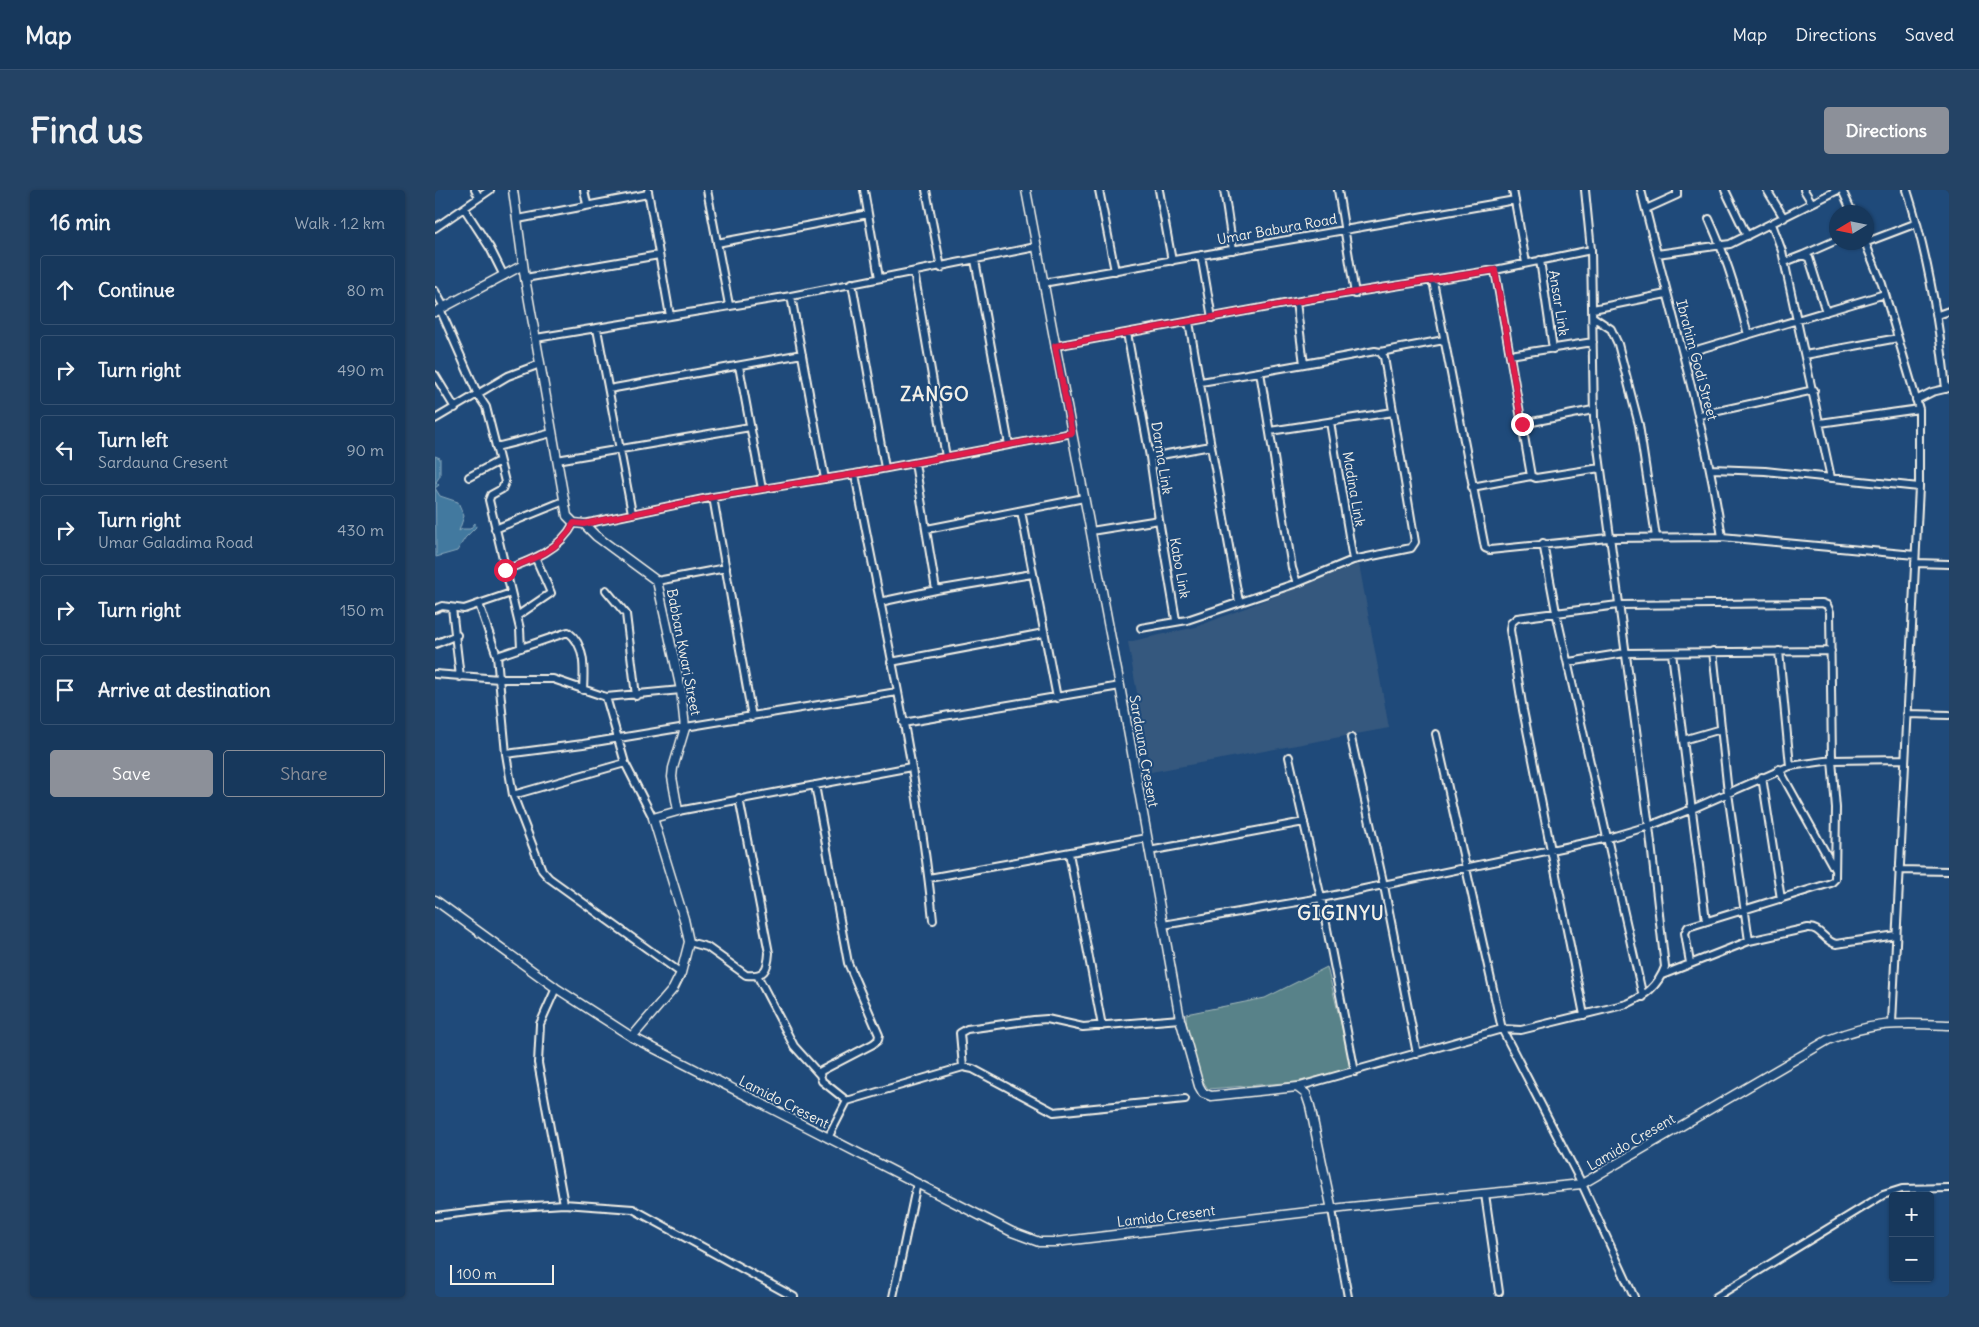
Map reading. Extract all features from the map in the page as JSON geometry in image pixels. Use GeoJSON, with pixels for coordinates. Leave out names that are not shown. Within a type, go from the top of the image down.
{"type":"FeatureCollection","features":[{"type":"Feature","properties":{"kind":"street"},"geometry":{"type":"LineString","coordinates":[[475,190],[479,197]]}},
{"type":"Feature","properties":{"kind":"street"},"geometry":{"type":"LineString","coordinates":[[435,228],[491,190]]}},
{"type":"Feature","properties":{"kind":"street"},"geometry":{"type":"LineString","coordinates":[[513,190],[525,278],[564,501],[567,516],[574,523],[584,524],[713,497],[855,474],[1072,433]]}},
{"type":"Feature","properties":{"kind":"street"},"geometry":{"type":"LineString","coordinates":[[584,190],[587,204]]}},
{"type":"Feature","properties":{"kind":"street"},"geometry":{"type":"LineString","coordinates":[[707,190],[729,305]]}},
{"type":"Feature","properties":{"kind":"street"},"geometry":{"type":"LineString","coordinates":[[864,190],[879,278]]}},
{"type":"Feature","properties":{"kind":"street"},"geometry":{"type":"LineString","coordinates":[[926,190],[941,268]]}},
{"type":"Feature","properties":{"kind":"street","name":"Sardauna Cresent"},"geometry":{"type":"LineString","coordinates":[[1026,190],[1120,686],[1180,1019],[1203,1093],[1211,1096],[1297,1088]]}},
{"type":"Feature","properties":{"kind":"street"},"geometry":{"type":"LineString","coordinates":[[1099,190],[1115,271]]}},
{"type":"Feature","properties":{"kind":"street"},"geometry":{"type":"LineString","coordinates":[[1159,190],[1172,260]]}},
{"type":"Feature","properties":{"kind":"street"},"geometry":{"type":"LineString","coordinates":[[1224,190],[1233,250]]}},
{"type":"Feature","properties":{"kind":"street"},"geometry":{"type":"LineString","coordinates":[[1338,190],[1355,294]]}},
{"type":"Feature","properties":{"kind":"street"},"geometry":{"type":"LineString","coordinates":[[1513,190],[1526,263]]}},
{"type":"Feature","properties":{"kind":"street"},"geometry":{"type":"LineString","coordinates":[[1585,190],[1591,250],[1593,410],[1649,826],[1665,958],[1662,975]]}},
{"type":"Feature","properties":{"kind":"street","name":"Ibrahim Godi Street"},"geometry":{"type":"LineString","coordinates":[[1641,190],[1712,469],[1722,537]]}},
{"type":"Feature","properties":{"kind":"street"},"geometry":{"type":"LineString","coordinates":[[1645,209],[1677,195],[1677,190]]}},
{"type":"Feature","properties":{"kind":"street"},"geometry":{"type":"LineString","coordinates":[[1725,190],[1747,236]]}},
{"type":"Feature","properties":{"kind":"street"},"geometry":{"type":"LineString","coordinates":[[1767,190],[1784,218]]}},
{"type":"Feature","properties":{"kind":"street"},"geometry":{"type":"LineString","coordinates":[[1805,190],[1812,203]]}},
{"type":"Feature","properties":{"kind":"street"},"geometry":{"type":"LineString","coordinates":[[1657,254],[1722,246],[1772,224],[1838,190]]}},
{"type":"Feature","properties":{"kind":"street"},"geometry":{"type":"LineString","coordinates":[[1842,190],[1849,205]]}},
{"type":"Feature","properties":{"kind":"street"},"geometry":{"type":"LineString","coordinates":[[1907,190],[1917,223],[1938,315],[1947,389],[1932,392],[1916,400]]}},
{"type":"Feature","properties":{"kind":"street"},"geometry":{"type":"LineString","coordinates":[[518,219],[648,192],[670,316]]}},
{"type":"Feature","properties":{"kind":"street","name":"Umar Babura Road"},"geometry":{"type":"LineString","coordinates":[[1043,283],[1515,200]]}},
{"type":"Feature","properties":{"kind":"street"},"geometry":{"type":"LineString","coordinates":[[464,208],[490,248],[504,276]]}},
{"type":"Feature","properties":{"kind":"street"},"geometry":{"type":"LineString","coordinates":[[717,243],[868,214]]}},
{"type":"Feature","properties":{"kind":"street"},"geometry":{"type":"LineString","coordinates":[[1709,219],[1722,246],[1739,297],[1748,335]]}},
{"type":"Feature","properties":{"kind":"street"},"geometry":{"type":"LineString","coordinates":[[1874,240],[1917,223]]}},
{"type":"Feature","properties":{"kind":"street"},"geometry":{"type":"LineString","coordinates":[[1772,224],[1785,262],[1831,478]]}},
{"type":"Feature","properties":{"kind":"street"},"geometry":{"type":"LineString","coordinates":[[1785,262],[1829,244]]}},
{"type":"Feature","properties":{"kind":"street"},"geometry":{"type":"LineString","coordinates":[[536,338],[791,296],[852,283],[941,268],[1036,247]]}},
{"type":"Feature","properties":{"kind":"street"},"geometry":{"type":"LineString","coordinates":[[1055,346],[1296,302],[1495,270],[1591,250]]}},
{"type":"Feature","properties":{"kind":"street"},"geometry":{"type":"LineString","coordinates":[[1869,250],[1885,294],[1919,409],[1919,486],[1898,870],[1892,1023]]}},
{"type":"Feature","properties":{"kind":"street"},"geometry":{"type":"LineString","coordinates":[[525,278],[659,255]]}},
{"type":"Feature","properties":{"kind":"street"},"geometry":{"type":"LineString","coordinates":[[1201,255],[1212,318]]}},
{"type":"Feature","properties":{"kind":"street"},"geometry":{"type":"LineString","coordinates":[[1803,255],[1809,258],[1826,312]]}},
{"type":"Feature","properties":{"kind":"street"},"geometry":{"type":"LineString","coordinates":[[975,260],[1009,445]]}},
{"type":"Feature","properties":{"kind":"street","name":"Ansar Link"},"geometry":{"type":"LineString","coordinates":[[1540,260],[1553,349]]}},
{"type":"Feature","properties":{"kind":"street"},"geometry":{"type":"LineString","coordinates":[[440,309],[523,265]]}},
{"type":"Feature","properties":{"kind":"street"},"geometry":{"type":"LineString","coordinates":[[1495,270],[1531,476]]}},
{"type":"Feature","properties":{"kind":"street"},"geometry":{"type":"LineString","coordinates":[[914,272],[946,457]]}},
{"type":"Feature","properties":{"kind":"street"},"geometry":{"type":"LineString","coordinates":[[1433,281],[1485,548],[1489,550],[1543,543],[1609,538],[1722,537],[1915,555]]}},
{"type":"Feature","properties":{"kind":"street"},"geometry":{"type":"LineString","coordinates":[[852,283],[885,468]]}},
{"type":"Feature","properties":{"kind":"street"},"geometry":{"type":"LineString","coordinates":[[435,291],[440,309],[478,395],[486,407],[496,447],[504,486],[489,497],[489,500],[517,616],[521,648]]}},
{"type":"Feature","properties":{"kind":"street"},"geometry":{"type":"LineString","coordinates":[[1593,309],[1666,294]]}},
{"type":"Feature","properties":{"kind":"street"},"geometry":{"type":"LineString","coordinates":[[1683,354],[1885,294]]}},
{"type":"Feature","properties":{"kind":"street"},"geometry":{"type":"LineString","coordinates":[[791,296],[825,479]]}},
{"type":"Feature","properties":{"kind":"street"},"geometry":{"type":"LineString","coordinates":[[1296,302],[1304,364]]}},
{"type":"Feature","properties":{"kind":"street"},"geometry":{"type":"LineString","coordinates":[[1938,315],[1949,311]]}},
{"type":"Feature","properties":{"kind":"street"},"geometry":{"type":"LineString","coordinates":[[1593,317],[1611,329],[1618,344],[1639,425],[1656,537]]}},
{"type":"Feature","properties":{"kind":"street"},"geometry":{"type":"LineString","coordinates":[[1189,322],[1239,602]]}},
{"type":"Feature","properties":{"kind":"street"},"geometry":{"type":"LineString","coordinates":[[597,329],[632,513]]}},
{"type":"Feature","properties":{"kind":"street","name":"Darma Link"},"geometry":{"type":"LineString","coordinates":[[1127,333],[1150,456],[1159,520]]}},
{"type":"Feature","properties":{"kind":"street"},"geometry":{"type":"LineString","coordinates":[[1805,355],[1898,338]]}},
{"type":"Feature","properties":{"kind":"street"},"geometry":{"type":"LineString","coordinates":[[1201,382],[1444,340]]}},
{"type":"Feature","properties":{"kind":"street"},"geometry":{"type":"LineString","coordinates":[[1510,355],[1593,342]]}},
{"type":"Feature","properties":{"kind":"street"},"geometry":{"type":"LineString","coordinates":[[1141,628],[1177,620],[1187,620],[1329,572],[1353,560],[1411,548],[1415,542],[1384,357],[1381,352]]}},
{"type":"Feature","properties":{"kind":"street"},"geometry":{"type":"LineString","coordinates":[[609,389],[802,354]]}},
{"type":"Feature","properties":{"kind":"street"},"geometry":{"type":"LineString","coordinates":[[435,419],[508,376],[540,364]]}},
{"type":"Feature","properties":{"kind":"street"},"geometry":{"type":"LineString","coordinates":[[739,366],[761,489]]}},
{"type":"Feature","properties":{"kind":"street"},"geometry":{"type":"LineString","coordinates":[[1260,372],[1292,568],[1297,582]]}},
{"type":"Feature","properties":{"kind":"street"},"geometry":{"type":"LineString","coordinates":[[435,375],[455,408]]}},
{"type":"Feature","properties":{"kind":"street"},"geometry":{"type":"LineString","coordinates":[[1699,414],[1813,390]]}},
{"type":"Feature","properties":{"kind":"street"},"geometry":{"type":"LineString","coordinates":[[1820,423],[1919,409]]}},
{"type":"Feature","properties":{"kind":"street"},"geometry":{"type":"LineString","coordinates":[[1522,424],[1593,410]]}},
{"type":"Feature","properties":{"kind":"street"},"geometry":{"type":"LineString","coordinates":[[1270,431],[1393,412]]}},
{"type":"Feature","properties":{"kind":"street","name":"Madina Link"},"geometry":{"type":"LineString","coordinates":[[1330,422],[1353,560]]}},
{"type":"Feature","properties":{"kind":"street"},"geometry":{"type":"LineString","coordinates":[[557,460],[750,427]]}},
{"type":"Feature","properties":{"kind":"street"},"geometry":{"type":"LineString","coordinates":[[496,447],[552,433]]}},
{"type":"Feature","properties":{"kind":"street"},"geometry":{"type":"LineString","coordinates":[[1150,456],[1211,446]]}},
{"type":"Feature","properties":{"kind":"street"},"geometry":{"type":"LineString","coordinates":[[469,477],[499,461]]}},
{"type":"Feature","properties":{"kind":"street"},"geometry":{"type":"LineString","coordinates":[[915,462],[937,590]]}},
{"type":"Feature","properties":{"kind":"street"},"geometry":{"type":"LineString","coordinates":[[1472,487],[1531,476],[1535,478],[1600,468]]}},
{"type":"Feature","properties":{"kind":"street"},"geometry":{"type":"LineString","coordinates":[[1712,469],[1919,486]]}},
{"type":"Feature","properties":{"kind":"street"},"geometry":{"type":"LineString","coordinates":[[855,474],[911,767],[929,878],[933,920]]}},
{"type":"Feature","properties":{"kind":"street"},"geometry":{"type":"LineString","coordinates":[[713,497],[752,717]]}},
{"type":"Feature","properties":{"kind":"street"},"geometry":{"type":"LineString","coordinates":[[927,530],[1084,498]]}},
{"type":"Feature","properties":{"kind":"street"},"geometry":{"type":"LineString","coordinates":[[495,529],[564,501]]}},
{"type":"Feature","properties":{"kind":"street"},"geometry":{"type":"LineString","coordinates":[[1021,511],[1057,698]]}},
{"type":"Feature","properties":{"kind":"street"},"geometry":{"type":"LineString","coordinates":[[1091,532],[1159,520]]}},
{"type":"Feature","properties":{"kind":"street","name":"Kabo Link"},"geometry":{"type":"LineString","coordinates":[[1159,520],[1177,620]]}},
{"type":"Feature","properties":{"kind":"street"},"geometry":{"type":"LineString","coordinates":[[505,570],[536,559],[566,538],[574,523]]}},
{"type":"Feature","properties":{"kind":"street","name":"Babban Kwari Street"},"geometry":{"type":"LineString","coordinates":[[584,524],[596,536],[657,581],[681,690],[685,728],[673,768],[672,778],[678,811]]}},
{"type":"Feature","properties":{"kind":"street"},"geometry":{"type":"LineString","coordinates":[[1543,543],[1556,612],[1569,662],[1643,997]]}},
{"type":"Feature","properties":{"kind":"street"},"geometry":{"type":"LineString","coordinates":[[517,616],[551,592],[536,559]]}},
{"type":"Feature","properties":{"kind":"street"},"geometry":{"type":"LineString","coordinates":[[1915,563],[1949,564]]}},
{"type":"Feature","properties":{"kind":"street"},"geometry":{"type":"LineString","coordinates":[[657,581],[726,568]]}},
{"type":"Feature","properties":{"kind":"street"},"geometry":{"type":"LineString","coordinates":[[880,602],[1032,574]]}},
{"type":"Feature","properties":{"kind":"street"},"geometry":{"type":"LineString","coordinates":[[606,590],[626,614],[636,696]]}},
{"type":"Feature","properties":{"kind":"street"},"geometry":{"type":"LineString","coordinates":[[435,609],[442,606],[464,609],[511,593]]}},
{"type":"Feature","properties":{"kind":"street"},"geometry":{"type":"LineString","coordinates":[[1584,1015],[1509,630],[1511,623],[1517,618],[1618,606],[1822,603],[1827,605],[1830,612],[1832,760],[1836,808],[1835,879],[1781,899],[1706,921],[1686,930],[1690,963]]}},
{"type":"Feature","properties":{"kind":"street"},"geometry":{"type":"LineString","coordinates":[[479,604],[497,656],[506,754],[513,795],[544,874],[681,973]]}},
{"type":"Feature","properties":{"kind":"street"},"geometry":{"type":"LineString","coordinates":[[452,608],[457,636],[460,676]]}},
{"type":"Feature","properties":{"kind":"street"},"geometry":{"type":"LineString","coordinates":[[497,656],[564,632],[571,634],[583,659],[583,690]]}},
{"type":"Feature","properties":{"kind":"street"},"geometry":{"type":"LineString","coordinates":[[891,662],[1044,633]]}},
{"type":"Feature","properties":{"kind":"street"},"geometry":{"type":"LineString","coordinates":[[435,644],[457,636]]}},
{"type":"Feature","properties":{"kind":"street"},"geometry":{"type":"LineString","coordinates":[[1713,651],[1728,793],[1749,941]]}},
{"type":"Feature","properties":{"kind":"street"},"geometry":{"type":"LineString","coordinates":[[1779,651],[1790,766]]}},
{"type":"Feature","properties":{"kind":"street"},"geometry":{"type":"LineString","coordinates":[[1569,662],[1625,653],[1831,651]]}},
{"type":"Feature","properties":{"kind":"street"},"geometry":{"type":"LineString","coordinates":[[1672,653],[1706,921]]}},
{"type":"Feature","properties":{"kind":"street"},"geometry":{"type":"LineString","coordinates":[[435,674],[499,679],[553,679],[606,698],[681,690]]}},
{"type":"Feature","properties":{"kind":"street"},"geometry":{"type":"LineString","coordinates":[[903,723],[1120,686]]}},
{"type":"Feature","properties":{"kind":"street"},"geometry":{"type":"LineString","coordinates":[[506,754],[685,728],[897,692]]}},
{"type":"Feature","properties":{"kind":"street"},"geometry":{"type":"LineString","coordinates":[[606,698],[619,737],[625,763],[653,818],[684,919],[689,942],[681,973],[663,1004],[632,1037]]}},
{"type":"Feature","properties":{"kind":"street"},"geometry":{"type":"LineString","coordinates":[[1907,714],[1949,715]]}},
{"type":"Feature","properties":{"kind":"street"},"geometry":{"type":"LineString","coordinates":[[1683,740],[1721,729]]}},
{"type":"Feature","properties":{"kind":"street"},"geometry":{"type":"LineString","coordinates":[[1436,734],[1502,1029],[1582,1184],[1635,1297]]}},
{"type":"Feature","properties":{"kind":"street"},"geometry":{"type":"LineString","coordinates":[[1351,738],[1384,886],[1417,1054]]}},
{"type":"Feature","properties":{"kind":"street"},"geometry":{"type":"LineString","coordinates":[[1289,757],[1321,898],[1355,1072]]}},
{"type":"Feature","properties":{"kind":"street"},"geometry":{"type":"LineString","coordinates":[[1163,925],[1321,898],[1466,870],[1551,849],[1608,838],[1649,826],[1692,809],[1779,769],[1790,766],[1832,760],[1904,760]]}},
{"type":"Feature","properties":{"kind":"street"},"geometry":{"type":"LineString","coordinates":[[513,795],[625,763]]}},
{"type":"Feature","properties":{"kind":"street"},"geometry":{"type":"LineString","coordinates":[[653,818],[739,798],[911,767]]}},
{"type":"Feature","properties":{"kind":"street"},"geometry":{"type":"LineString","coordinates":[[1779,769],[1836,872]]}},
{"type":"Feature","properties":{"kind":"street"},"geometry":{"type":"LineString","coordinates":[[1762,777],[1781,899]]}},
{"type":"Feature","properties":{"kind":"street"},"geometry":{"type":"LineString","coordinates":[[815,785],[848,963],[879,1035],[878,1040],[873,1044],[821,1071],[820,1074]]}},
{"type":"Feature","properties":{"kind":"street"},"geometry":{"type":"LineString","coordinates":[[689,942],[707,947],[746,975],[757,975],[768,966],[769,954],[739,798]]}},
{"type":"Feature","properties":{"kind":"street"},"geometry":{"type":"LineString","coordinates":[[1149,851],[1304,822]]}},
{"type":"Feature","properties":{"kind":"street"},"geometry":{"type":"LineString","coordinates":[[929,878],[1147,838]]}},
{"type":"Feature","properties":{"kind":"street"},"geometry":{"type":"LineString","coordinates":[[1069,853],[1103,1026]]}},
{"type":"Feature","properties":{"kind":"street"},"geometry":{"type":"LineString","coordinates":[[1898,870],[1949,871]]}},
{"type":"Feature","properties":{"kind":"street","name":"Lamido Cresent"},"geometry":{"type":"LineString","coordinates":[[435,900],[556,988],[632,1037],[1012,1232],[1039,1242],[1056,1242],[1332,1210],[1582,1184],[1828,1040],[1852,1031],[1892,1023],[1949,1025]]}},
{"type":"Feature","properties":{"kind":"street"},"geometry":{"type":"LineString","coordinates":[[1297,1088],[1502,1029],[1521,1030],[1627,1004],[1643,997],[1662,975],[1749,941],[1813,928],[1835,944],[1895,935]]}},
{"type":"Feature","properties":{"kind":"street"},"geometry":{"type":"LineString","coordinates":[[757,975],[794,1046],[820,1074],[822,1081],[847,1101]]}},
{"type":"Feature","properties":{"kind":"street"},"geometry":{"type":"LineString","coordinates":[[556,988],[540,1024],[538,1063],[564,1204]]}},
{"type":"Feature","properties":{"kind":"street"},"geometry":{"type":"LineString","coordinates":[[963,1066],[960,1033],[962,1030],[1034,1020],[1047,1020],[1083,1027],[1180,1019]]}},
{"type":"Feature","properties":{"kind":"street"},"geometry":{"type":"LineString","coordinates":[[827,1138],[847,1101],[963,1066],[973,1069],[1054,1112],[1185,1099]]}},
{"type":"Feature","properties":{"kind":"street"},"geometry":{"type":"LineString","coordinates":[[1297,1088],[1306,1094],[1311,1106],[1348,1297]]}},
{"type":"Feature","properties":{"kind":"street"},"geometry":{"type":"LineString","coordinates":[[893,1297],[917,1183]]}},
{"type":"Feature","properties":{"kind":"street"},"geometry":{"type":"LineString","coordinates":[[1715,1297],[1883,1195],[1902,1189],[1949,1188]]}},
{"type":"Feature","properties":{"kind":"street"},"geometry":{"type":"LineString","coordinates":[[1485,1194],[1499,1292]]}},
{"type":"Feature","properties":{"kind":"street"},"geometry":{"type":"LineString","coordinates":[[435,1216],[503,1208],[564,1204],[633,1209],[794,1297]]}},
{"type":"Feature","properties":{"kind":"shaded area"},"geometry":{"type":"Polygon","coordinates":[[[435,456],[440,458],[440,476],[436,482],[439,485],[435,488],[435,456]]]}},
{"type":"Feature","properties":{"kind":"shaded area"},"geometry":{"type":"Polygon","coordinates":[[[435,489],[440,496],[458,502],[464,516],[459,531],[470,529],[475,523],[476,527],[465,538],[457,551],[436,557],[435,489]]]}},
{"type":"Feature","properties":{"kind":"shaded area"},"geometry":{"type":"Polygon","coordinates":[[[1359,564],[1389,728],[1151,772],[1128,642],[1196,627],[1359,564]]]}},
{"type":"Feature","properties":{"kind":"green space"},"geometry":{"type":"Polygon","coordinates":[[[1327,967],[1352,1068],[1296,1082],[1208,1089],[1199,1073],[1192,1053],[1186,1014],[1265,998],[1327,967]]]}},
{"type":"Feature","properties":{"kind":"district","name":"ZANGO"},"geometry":{"type":"Point","coordinates":[935,394]}},
{"type":"Feature","properties":{"kind":"district","name":"GIGINYU"},"geometry":{"type":"Point","coordinates":[1341,913]}},
{"type":"Feature","properties":{"kind":"route"},"geometry":{"type":"LineString","coordinates":[[505,570],[536,559],[566,538],[574,523],[584,524],[713,497],[855,474],[1072,433],[1055,346],[1306,300],[1375,291],[1495,270],[1522,424]]}}]}
